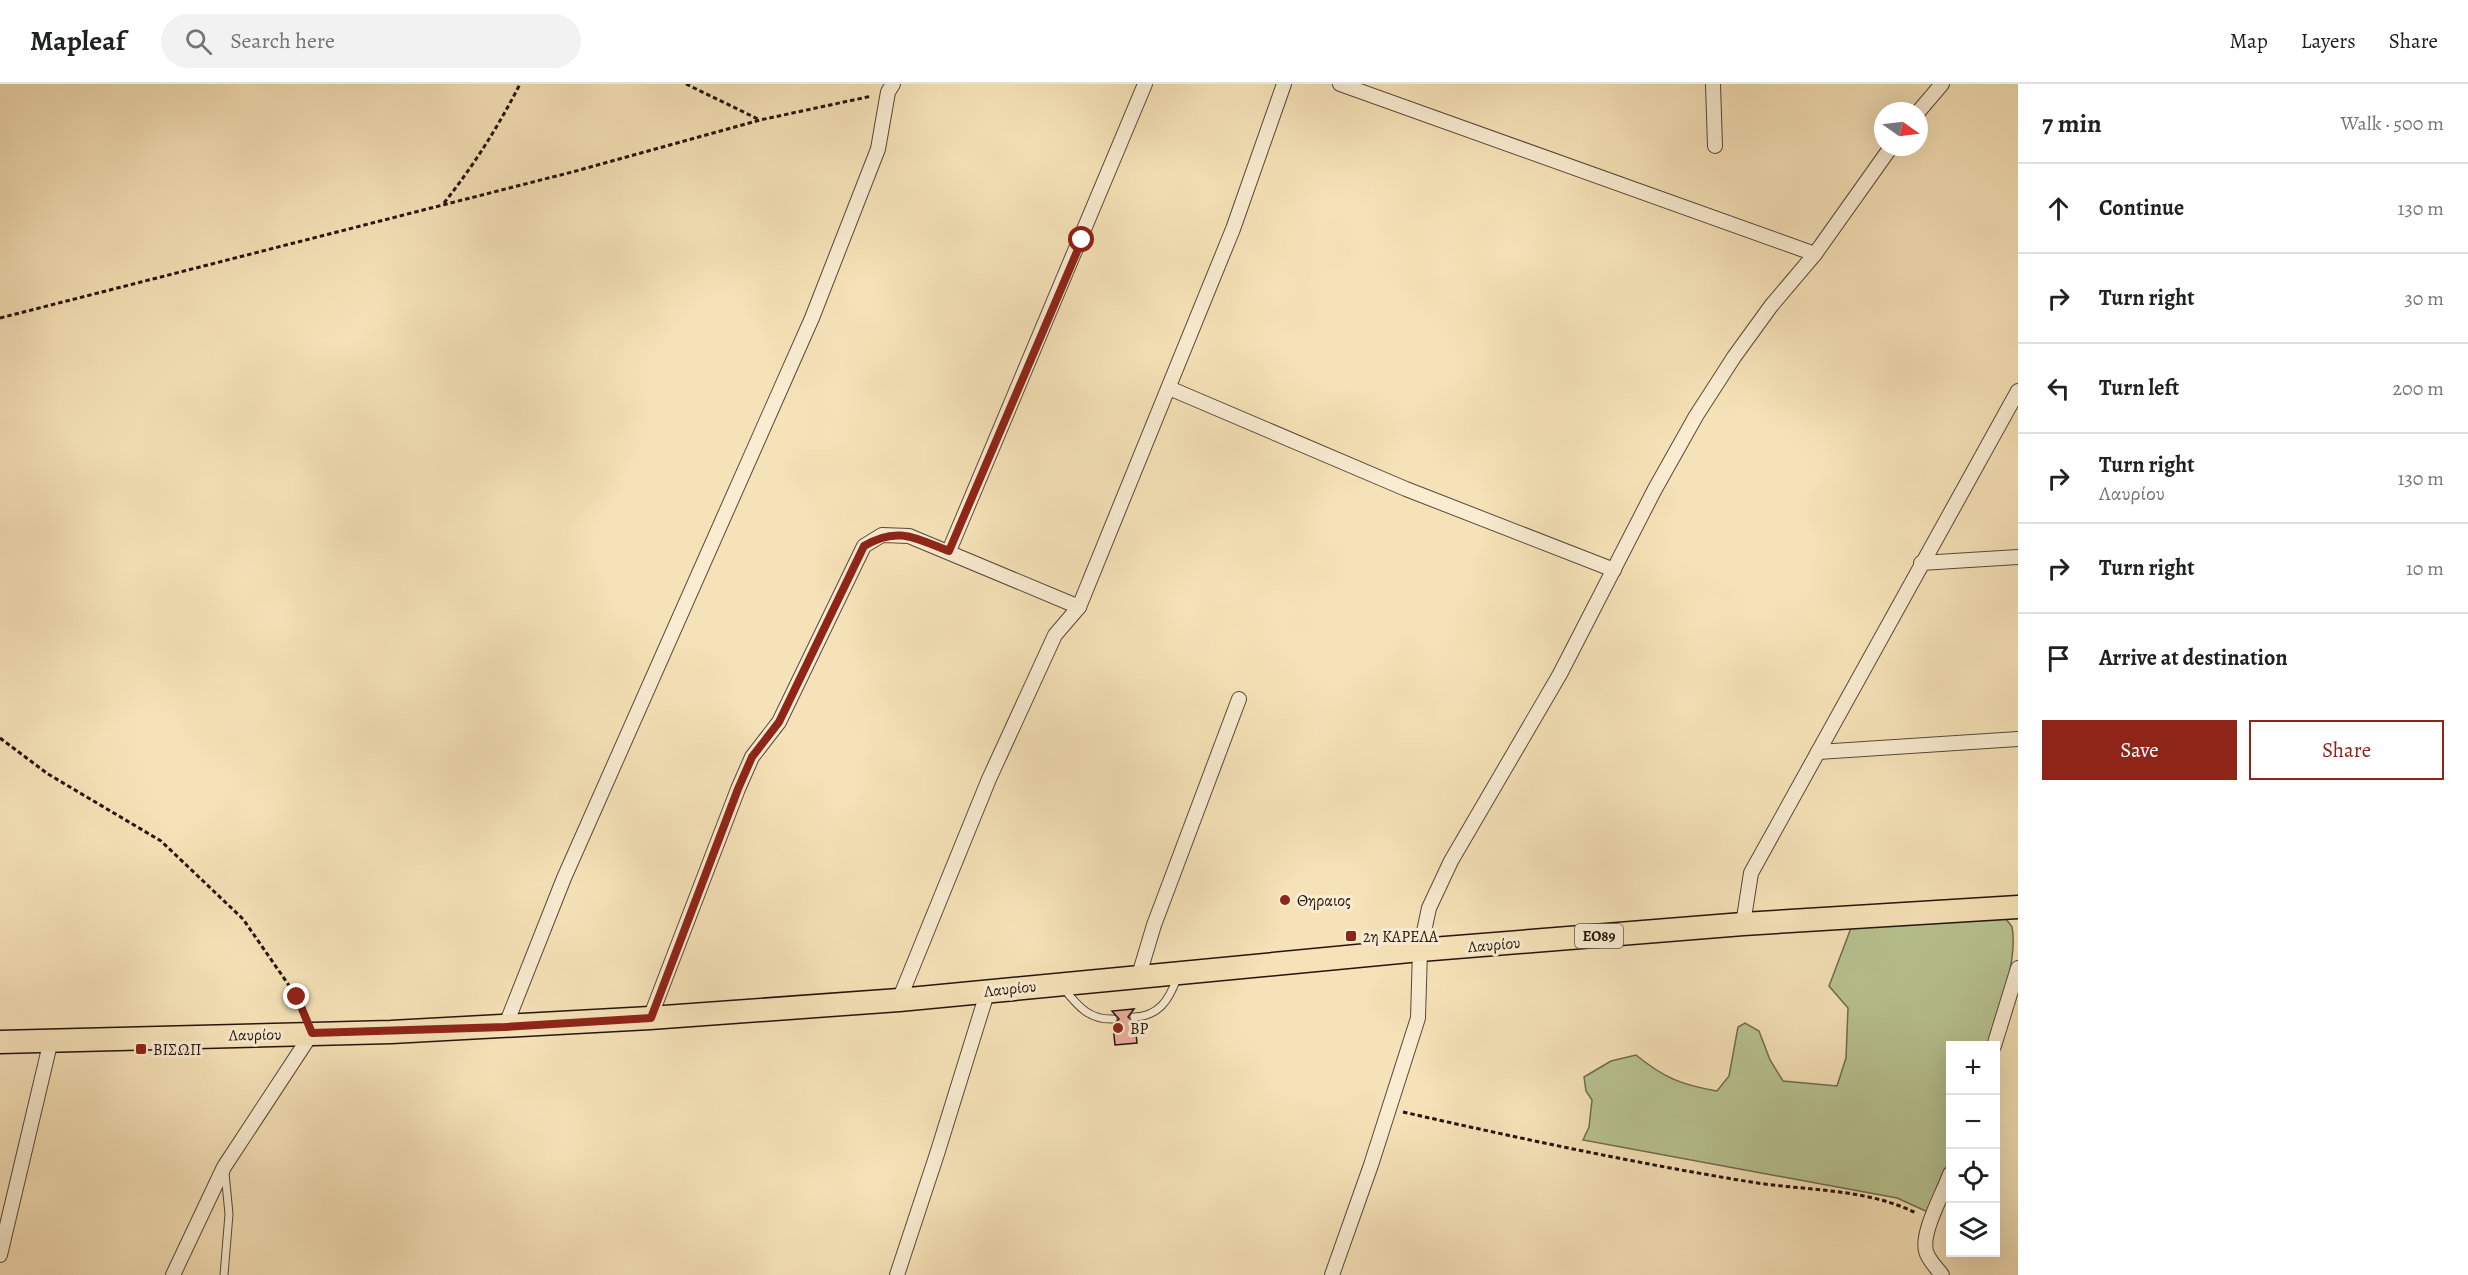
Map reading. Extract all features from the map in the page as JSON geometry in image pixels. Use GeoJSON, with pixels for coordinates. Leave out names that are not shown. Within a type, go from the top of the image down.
{"type":"FeatureCollection","features":[{"type":"Feature","properties":{"kind":"main road","name":"Λαυρίου"},"geometry":{"type":"LineString","coordinates":[[0,1042],[505,1027],[651,1018],[899,1000],[1139,975],[1420,950],[1743,924],[2018,907]]}},
{"type":"Feature","properties":{"kind":"street"},"geometry":{"type":"LineString","coordinates":[[949,551],[1145,84]]}},
{"type":"Feature","properties":{"kind":"street"},"geometry":{"type":"LineString","coordinates":[[899,1000],[988,779],[1055,635],[1078,607],[1233,229],[1284,84]]}},
{"type":"Feature","properties":{"kind":"street"},"geometry":{"type":"LineString","coordinates":[[1340,84],[1815,254]]}},
{"type":"Feature","properties":{"kind":"street"},"geometry":{"type":"LineString","coordinates":[[1713,84],[1715,146]]}},
{"type":"Feature","properties":{"kind":"street"},"geometry":{"type":"LineString","coordinates":[[1927,102],[1942,84]]}},
{"type":"Feature","properties":{"kind":"street"},"geometry":{"type":"LineString","coordinates":[[505,1027],[564,878],[812,318],[878,149],[891,88]]}},
{"type":"Feature","properties":{"kind":"street"},"geometry":{"type":"LineString","coordinates":[[1332,1275],[1418,1018],[1420,950],[1429,908],[1451,861],[1560,674],[1655,489],[1696,416],[1771,306],[1815,254],[1885,156]]}},
{"type":"Feature","properties":{"kind":"street"},"geometry":{"type":"LineString","coordinates":[[1169,388],[1406,489],[1614,570]]}},
{"type":"Feature","properties":{"kind":"street"},"geometry":{"type":"LineString","coordinates":[[1743,924],[1751,873],[2018,391]]}},
{"type":"Feature","properties":{"kind":"street"},"geometry":{"type":"LineString","coordinates":[[651,1018],[752,757],[779,722],[864,546],[882,535],[909,536],[1078,607]]}},
{"type":"Feature","properties":{"kind":"street"},"geometry":{"type":"LineString","coordinates":[[1921,563],[2018,557]]}},
{"type":"Feature","properties":{"kind":"street"},"geometry":{"type":"LineString","coordinates":[[1139,975],[1158,914],[1239,699]]}},
{"type":"Feature","properties":{"kind":"street"},"geometry":{"type":"LineString","coordinates":[[1818,752],[2018,739]]}},
{"type":"Feature","properties":{"kind":"street"},"geometry":{"type":"LineString","coordinates":[[1996,1041],[2018,968]]}},
{"type":"Feature","properties":{"kind":"street"},"geometry":{"type":"LineString","coordinates":[[897,1275],[938,1154],[988,990]]}},
{"type":"Feature","properties":{"kind":"street"},"geometry":{"type":"LineString","coordinates":[[173,1275],[224,1167],[312,1033]]}},
{"type":"Feature","properties":{"kind":"street"},"geometry":{"type":"LineString","coordinates":[[0,1255],[51,1040]]}},
{"type":"Feature","properties":{"kind":"street"},"geometry":{"type":"LineString","coordinates":[[1942,1275],[1926,1254],[1925,1244],[1930,1220],[1946,1185]]}},
{"type":"Feature","properties":{"kind":"lane"},"geometry":{"type":"LineString","coordinates":[[1134,1017],[1147,1017],[1162,1006],[1180,972]]}},
{"type":"Feature","properties":{"kind":"lane"},"geometry":{"type":"LineString","coordinates":[[1058,983],[1081,1009],[1102,1019],[1113,1019]]}},
{"type":"Feature","properties":{"kind":"lane"},"geometry":{"type":"LineString","coordinates":[[224,1167],[229,1214],[224,1275]]}},
{"type":"Feature","properties":{"kind":"path"},"geometry":{"type":"LineString","coordinates":[[444,203],[499,126],[520,84]]}},
{"type":"Feature","properties":{"kind":"path"},"geometry":{"type":"LineString","coordinates":[[686,84],[760,120]]}},
{"type":"Feature","properties":{"kind":"path"},"geometry":{"type":"LineString","coordinates":[[0,318],[891,88]]}},
{"type":"Feature","properties":{"kind":"path"},"geometry":{"type":"LineString","coordinates":[[0,738],[48,774],[161,841],[243,919],[297,997],[312,1033]]}},
{"type":"Feature","properties":{"kind":"path"},"geometry":{"type":"LineString","coordinates":[[1389,1109],[1520,1139],[1752,1182],[1868,1198],[1896,1205],[1930,1220]]}},
{"type":"Feature","properties":{"kind":"green space"},"geometry":{"type":"Polygon","coordinates":[[[2000,912],[2012,927],[2010,969],[1990,1041],[1946,1041],[1946,1167],[1930,1213],[1897,1198],[1583,1140],[1589,1127],[1592,1100],[1586,1091],[1584,1077],[1611,1061],[1636,1055],[1674,1079],[1717,1091],[1729,1076],[1738,1027],[1745,1023],[1759,1031],[1770,1060],[1783,1081],[1837,1086],[1846,1058],[1848,1008],[1829,986],[1851,928],[2000,912]]]}},
{"type":"Feature","properties":{"kind":"building"},"geometry":{"type":"Polygon","coordinates":[[[1134,1009],[1128,1017],[1135,1023],[1137,1043],[1115,1045],[1113,1025],[1119,1019],[1112,1011],[1134,1009]]]}},
{"type":"Feature","properties":{"kind":"place","name":"Θηραιος"},"geometry":{"type":"Point","coordinates":[1285,900]}},
{"type":"Feature","properties":{"kind":"place","name":"2η ΚΑΡΕΛΑ"},"geometry":{"type":"Point","coordinates":[1351,936]}},
{"type":"Feature","properties":{"kind":"place","name":"BP"},"geometry":{"type":"Point","coordinates":[1118,1028]}},
{"type":"Feature","properties":{"kind":"place","name":"ΒΙΣΩΠ"},"geometry":{"type":"Point","coordinates":[141,1049]}},
{"type":"Feature","properties":{"kind":"route"},"geometry":{"type":"LineString","coordinates":[[297,997],[312,1033],[505,1027],[651,1018],[696,896],[752,757],[779,722],[864,546],[882,535],[909,536],[949,551],[1082,240]]}}]}
